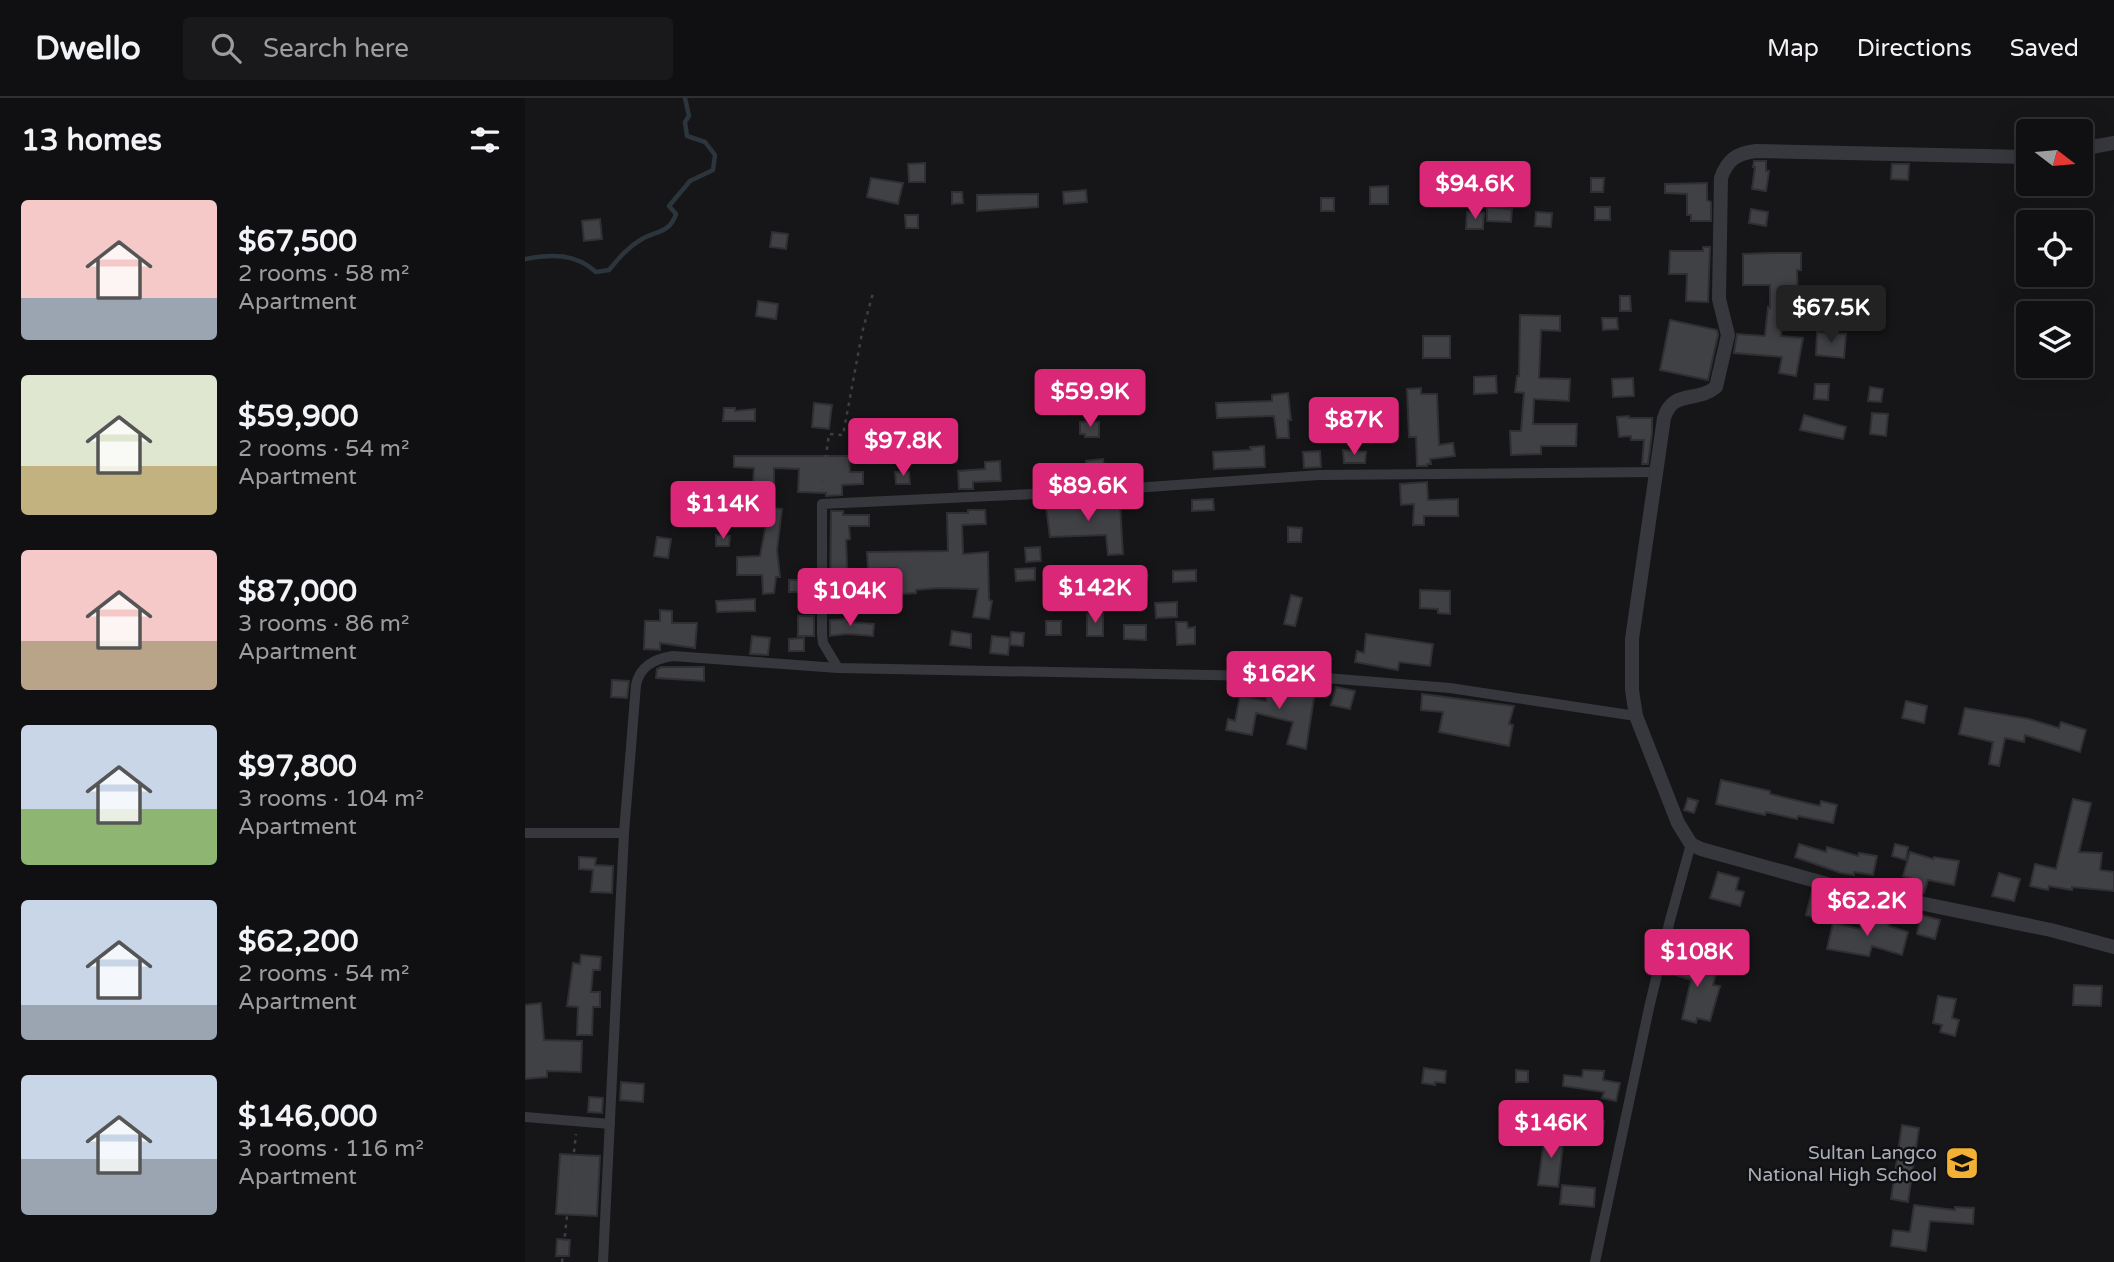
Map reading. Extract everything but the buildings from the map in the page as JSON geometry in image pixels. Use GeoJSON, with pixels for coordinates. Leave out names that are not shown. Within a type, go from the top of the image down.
{"type":"FeatureCollection","features":[{"type":"Feature","properties":{"kind":"street"},"geometry":{"type":"LineString","coordinates":[[2093,147],[2114,143]]}},
{"type":"Feature","properties":{"kind":"street"},"geometry":{"type":"LineString","coordinates":[[2016,157],[1756,151],[1744,152],[1729,161],[1721,178],[1719,299],[1728,335],[1718,382],[1713,390],[1674,401],[1664,418],[1632,639],[1632,690],[1636,716],[1678,823],[1691,844],[1712,854],[1827,884],[2051,930],[2114,947]]}},
{"type":"Feature","properties":{"kind":"street"},"geometry":{"type":"LineString","coordinates":[[838,668],[823,643],[821,634],[822,504],[1077,492],[1319,475],[1656,472]]}},
{"type":"Feature","properties":{"kind":"street"},"geometry":{"type":"LineString","coordinates":[[603,1262],[624,833],[636,685],[643,669],[651,662],[673,656],[838,668],[1313,677],[1450,688],[1636,716]]}},
{"type":"Feature","properties":{"kind":"street"},"geometry":{"type":"LineString","coordinates":[[525,833],[624,833]]}},
{"type":"Feature","properties":{"kind":"street"},"geometry":{"type":"LineString","coordinates":[[1595,1262],[1649,1008],[1691,844]]}},
{"type":"Feature","properties":{"kind":"street"},"geometry":{"type":"LineString","coordinates":[[525,1117],[610,1124]]}},
{"type":"Feature","properties":{"kind":"path"},"geometry":{"type":"LineString","coordinates":[[822,504],[820,500],[829,434],[843,435],[862,333],[873,293]]}},
{"type":"Feature","properties":{"kind":"path"},"geometry":{"type":"LineString","coordinates":[[562,1262],[577,1121]]}},
{"type":"Feature","properties":{"kind":"waterway"},"geometry":{"type":"LineString","coordinates":[[525,259],[562,256],[580,261],[596,272],[609,270],[632,246],[670,225],[676,214],[669,206],[690,181],[713,170],[715,155],[705,142],[687,136],[685,122],[689,116],[685,98]]}},
{"type":"Feature","properties":{"kind":"place","name":"Sultan Langco National High School"},"geometry":{"type":"Point","coordinates":[1962,1163]}}]}
